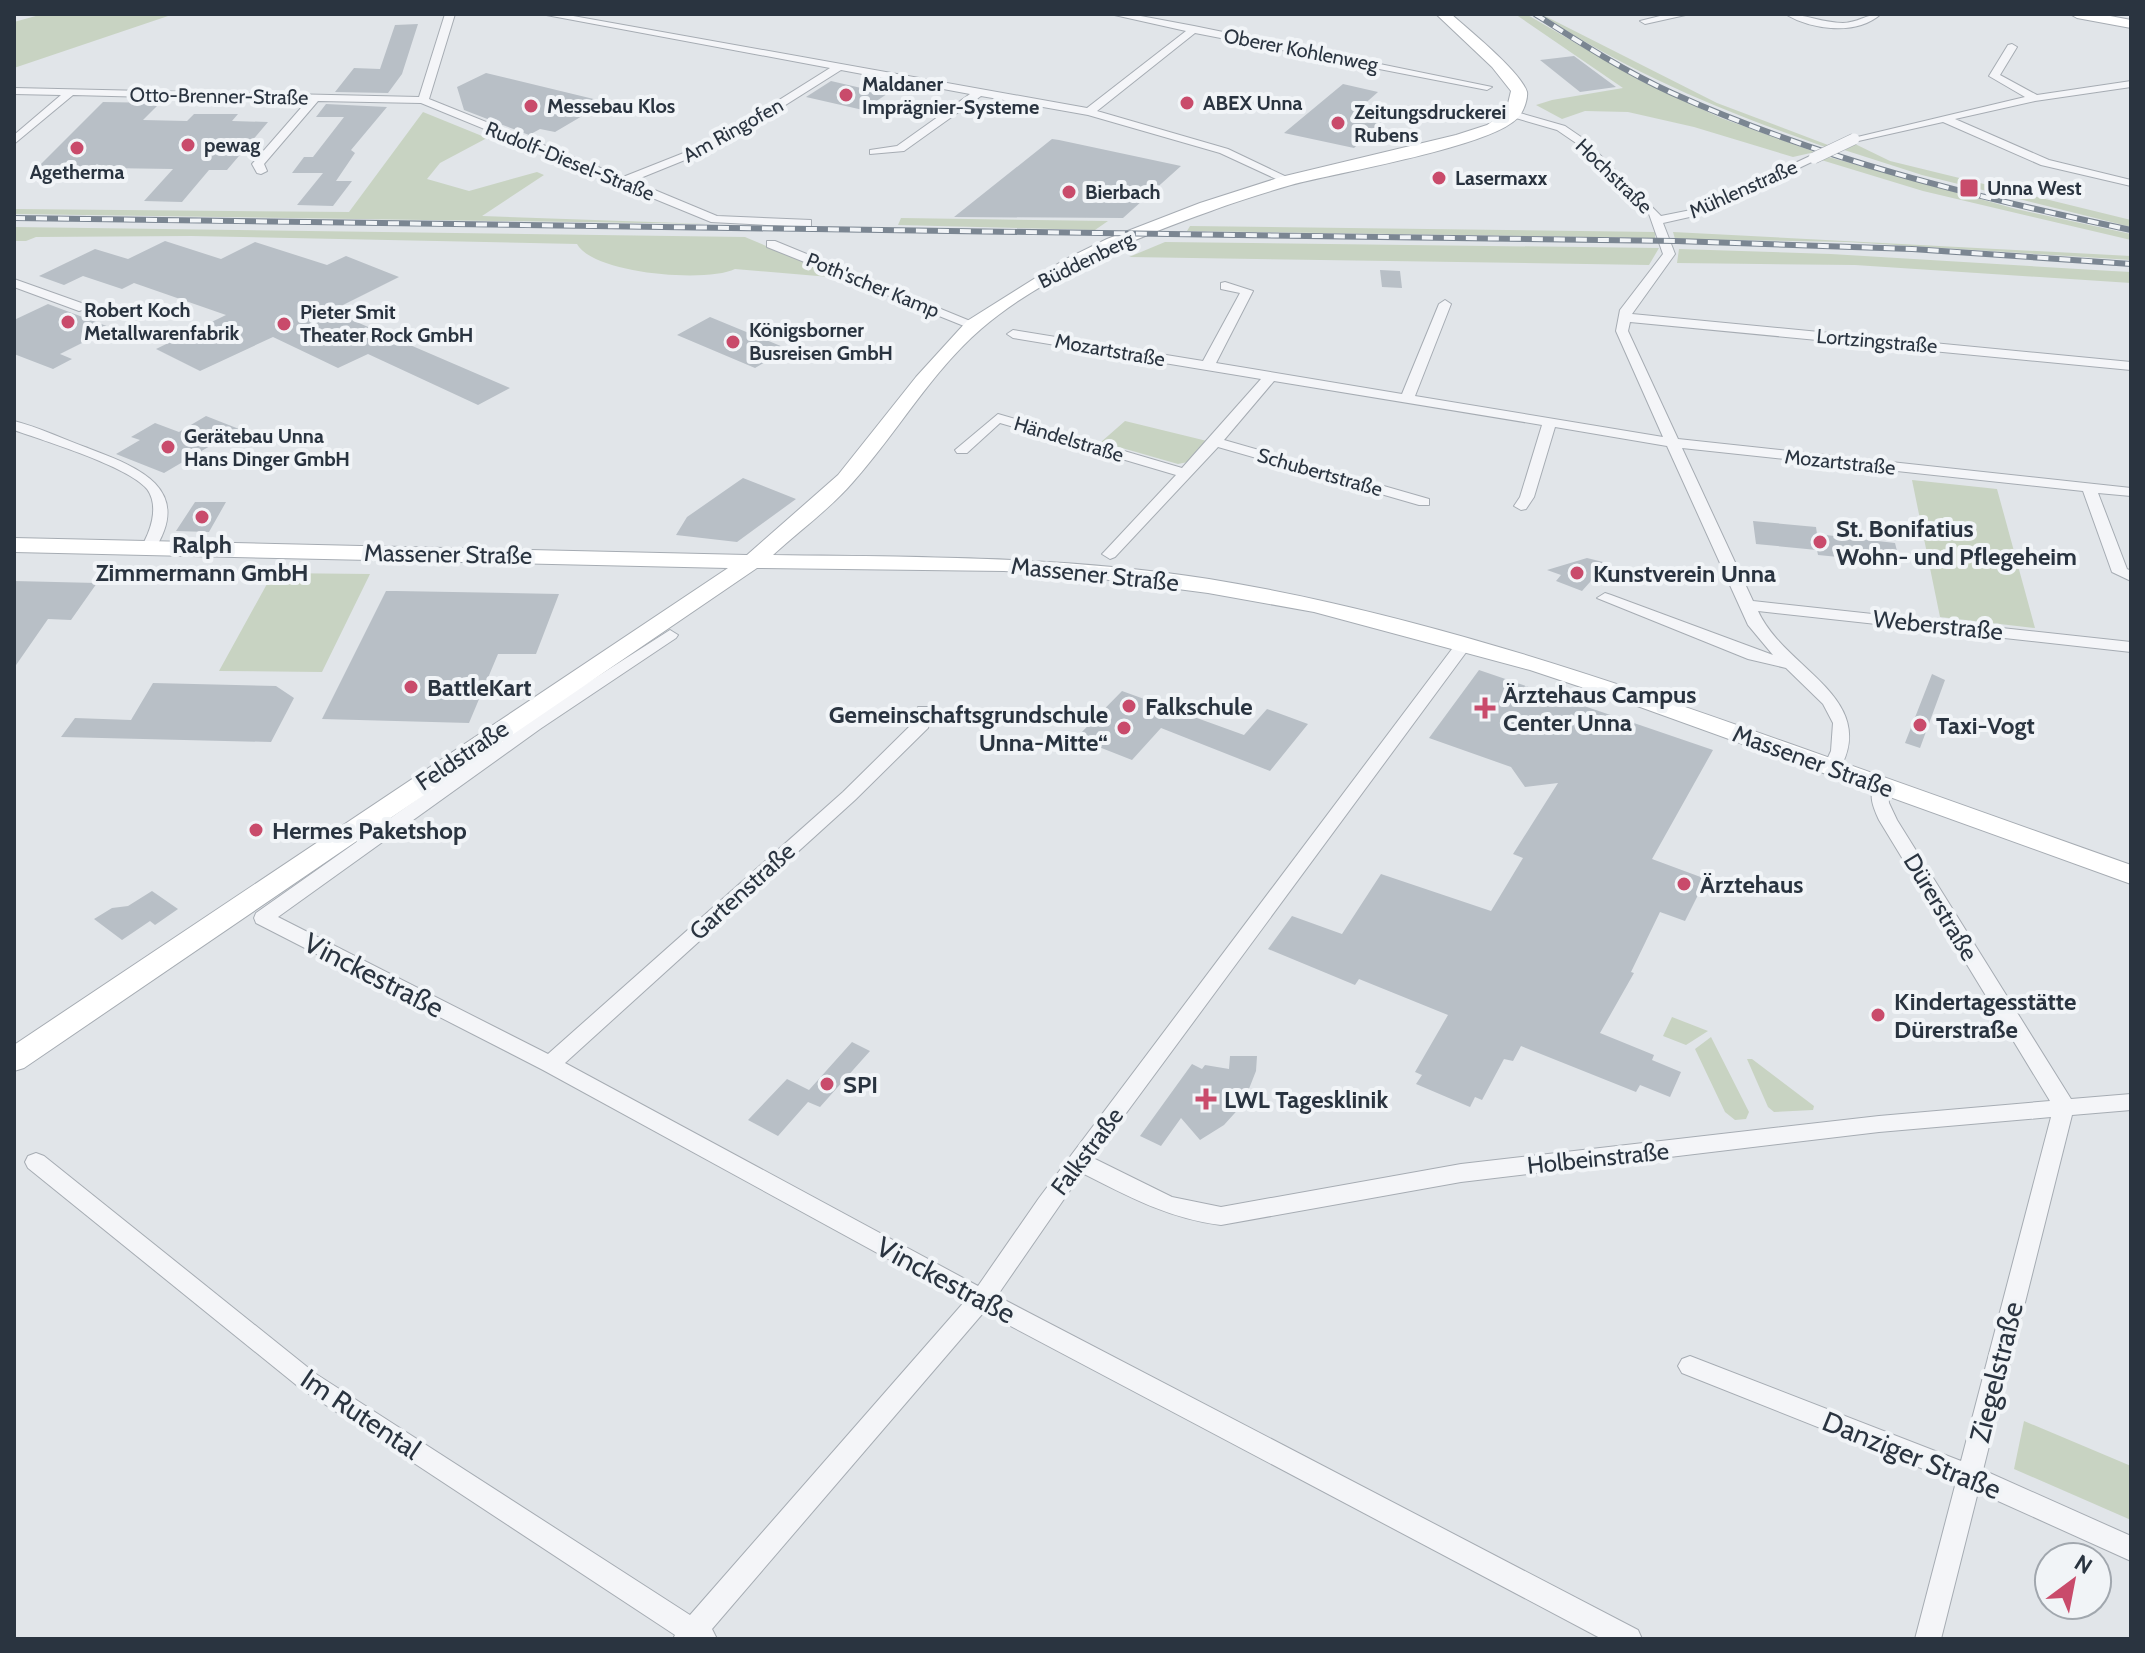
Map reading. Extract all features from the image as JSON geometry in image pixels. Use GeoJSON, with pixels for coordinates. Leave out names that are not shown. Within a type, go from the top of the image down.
{"type":"FeatureCollection","features":[{"type":"Feature","properties":{"kind":"main road"},"geometry":{"type":"LineString","coordinates":[[1443,14],[1514,83],[1519,98],[1513,114]]}},
{"type":"Feature","properties":{"kind":"main road"},"geometry":{"type":"LineString","coordinates":[[2077,14],[2131,24]]}},
{"type":"Feature","properties":{"kind":"main road","name":"Büddenberg"},"geometry":{"type":"LineString","coordinates":[[753,561],[845,479],[923,381],[974,325],[1045,278],[1113,243],[1206,207],[1287,181],[1475,135],[1504,122],[1513,114]]}},
{"type":"Feature","properties":{"kind":"main road","name":"Massener Straße"},"geometry":{"type":"LineString","coordinates":[[14,545],[1004,564],[1208,586],[1316,606],[1464,644],[1616,691],[2131,875]]}},
{"type":"Feature","properties":{"kind":"main road","name":"Feldstraße"},"geometry":{"type":"LineString","coordinates":[[18,1052],[753,561]]}},
{"type":"Feature","properties":{"kind":"street"},"geometry":{"type":"LineString","coordinates":[[423,100],[450,14]]}},
{"type":"Feature","properties":{"kind":"street"},"geometry":{"type":"LineString","coordinates":[[546,14],[1089,112],[1224,151],[1287,181]]}},
{"type":"Feature","properties":{"kind":"street","name":"Oberer Kohlenweg"},"geometry":{"type":"LineString","coordinates":[[1115,14],[1487,87]]}},
{"type":"Feature","properties":{"kind":"street"},"geometry":{"type":"LineString","coordinates":[[1645,21],[1685,14]]}},
{"type":"Feature","properties":{"kind":"street"},"geometry":{"type":"LineString","coordinates":[[1790,14],[1852,27],[1865,23],[1876,14]]}},
{"type":"Feature","properties":{"kind":"street"},"geometry":{"type":"LineString","coordinates":[[1089,112],[1194,29]]}},
{"type":"Feature","properties":{"kind":"street"},"geometry":{"type":"LineString","coordinates":[[2012,47],[1994,76],[2035,98]]}},
{"type":"Feature","properties":{"kind":"street","name":"Am Ringofen"},"geometry":{"type":"LineString","coordinates":[[621,182],[718,143],[839,67]]}},
{"type":"Feature","properties":{"kind":"street","name":"Mühlenstraße"},"geometry":{"type":"LineString","coordinates":[[1623,317],[1669,254],[1659,220],[1699,212],[1854,139],[2035,98],[2131,84]]}},
{"type":"Feature","properties":{"kind":"street","name":"Otto-Brenner-Straße"},"geometry":{"type":"LineString","coordinates":[[14,91],[423,100]]}},
{"type":"Feature","properties":{"kind":"street"},"geometry":{"type":"LineString","coordinates":[[874,152],[900,149],[981,91]]}},
{"type":"Feature","properties":{"kind":"street"},"geometry":{"type":"LineString","coordinates":[[14,141],[70,93]]}},
{"type":"Feature","properties":{"kind":"street"},"geometry":{"type":"LineString","coordinates":[[261,171],[258,164],[315,98]]}},
{"type":"Feature","properties":{"kind":"street","name":"Rudolf-Diesel-Straße"},"geometry":{"type":"LineString","coordinates":[[423,100],[715,219],[807,223]]}},
{"type":"Feature","properties":{"kind":"street","name":"Hochstraße"},"geometry":{"type":"LineString","coordinates":[[1513,114],[1571,134],[1624,182],[1659,220]]}},
{"type":"Feature","properties":{"kind":"street"},"geometry":{"type":"LineString","coordinates":[[1943,118],[2045,163],[2131,183]]}},
{"type":"Feature","properties":{"kind":"street","name":"Poth'scher Kamp"},"geometry":{"type":"LineString","coordinates":[[771,244],[974,325]]}},
{"type":"Feature","properties":{"kind":"street"},"geometry":{"type":"LineString","coordinates":[[14,283],[83,308]]}},
{"type":"Feature","properties":{"kind":"street"},"geometry":{"type":"LineString","coordinates":[[1207,367],[1247,291],[1225,286]]}},
{"type":"Feature","properties":{"kind":"street"},"geometry":{"type":"LineString","coordinates":[[1407,398],[1445,304]]}},
{"type":"Feature","properties":{"kind":"street"},"geometry":{"type":"LineString","coordinates":[[1623,317],[1622,331],[1628,348],[1675,443],[1756,625],[1838,712],[1844,741],[1832,768]]}},
{"type":"Feature","properties":{"kind":"street","name":"Lortzingstraße"},"geometry":{"type":"LineString","coordinates":[[1623,317],[2131,366]]}},
{"type":"Feature","properties":{"kind":"street","name":"Mozartstraße"},"geometry":{"type":"LineString","coordinates":[[1013,334],[1675,443],[2131,492]]}},
{"type":"Feature","properties":{"kind":"street"},"geometry":{"type":"LineString","coordinates":[[1110,554],[1215,442],[1270,377]]}},
{"type":"Feature","properties":{"kind":"street","name":"Händelstraße"},"geometry":{"type":"LineString","coordinates":[[962,450],[998,418],[1186,474]]}},
{"type":"Feature","properties":{"kind":"street"},"geometry":{"type":"LineString","coordinates":[[1521,506],[1527,497],[1550,422]]}},
{"type":"Feature","properties":{"kind":"street"},"geometry":{"type":"LineString","coordinates":[[14,425],[111,464],[150,484],[158,497],[160,518],[156,537],[148,549]]}},
{"type":"Feature","properties":{"kind":"street","name":"Schubertstraße"},"geometry":{"type":"LineString","coordinates":[[1215,442],[1424,502]]}},
{"type":"Feature","properties":{"kind":"street"},"geometry":{"type":"LineString","coordinates":[[2089,488],[2120,572],[2131,576]]}},
{"type":"Feature","properties":{"kind":"street"},"geometry":{"type":"LineString","coordinates":[[1605,598],[1754,655],[1792,665]]}},
{"type":"Feature","properties":{"kind":"street","name":"Weberstraße"},"geometry":{"type":"LineString","coordinates":[[1746,605],[2131,647]]}},
{"type":"Feature","properties":{"kind":"street","name":"Feldstraße"},"geometry":{"type":"LineString","coordinates":[[263,918],[534,725],[670,635]]}},
{"type":"Feature","properties":{"kind":"street","name":"Falkstraße"},"geometry":{"type":"LineString","coordinates":[[694,1636],[981,1299],[1079,1161],[1464,644]]}},
{"type":"Feature","properties":{"kind":"street","name":"Gartenstraße"},"geometry":{"type":"LineString","coordinates":[[550,1064],[849,796],[922,724],[924,711]]}},
{"type":"Feature","properties":{"kind":"street","name":"Dürerstraße"},"geometry":{"type":"LineString","coordinates":[[1881,786],[1880,803],[1888,820],[2064,1106]]}},
{"type":"Feature","properties":{"kind":"street","name":"Vinckestraße"},"geometry":{"type":"LineString","coordinates":[[263,918],[550,1064],[981,1299],[1629,1639]]}},
{"type":"Feature","properties":{"kind":"street","name":"Holbeinstraße"},"geometry":{"type":"LineString","coordinates":[[1079,1161],[1170,1207],[1195,1215],[1221,1216],[1461,1173],[1879,1124],[2131,1102]]}},
{"type":"Feature","properties":{"kind":"street","name":"Ziegelstraße"},"geometry":{"type":"LineString","coordinates":[[1928,1639],[2064,1106]]}},
{"type":"Feature","properties":{"kind":"street","name":"Im Rutental"},"geometry":{"type":"LineString","coordinates":[[36,1162],[308,1381],[694,1636]]}},
{"type":"Feature","properties":{"kind":"street","name":"Danziger Straße"},"geometry":{"type":"LineString","coordinates":[[1690,1366],[1969,1476],[2131,1549]]}},
{"type":"Feature","properties":{"kind":"green space"},"geometry":{"type":"Polygon","coordinates":[[[43,14],[174,14],[14,68],[14,22],[43,14]]]}},
{"type":"Feature","properties":{"kind":"green space"},"geometry":{"type":"Polygon","coordinates":[[[1515,14],[1526,14],[1639,80],[1721,118],[1815,152],[1793,157],[1694,127],[1628,112],[1585,111],[1562,119],[1536,105],[1623,88],[1515,14]]]}},
{"type":"Feature","properties":{"kind":"green space"},"geometry":{"type":"Polygon","coordinates":[[[1541,14],[1717,103],[1828,145],[1825,147],[1788,134],[1678,90],[1608,55],[1541,14]]]}},
{"type":"Feature","properties":{"kind":"green space"},"geometry":{"type":"Polygon","coordinates":[[[423,112],[487,138],[440,163],[427,179],[469,191],[537,172],[544,175],[482,216],[709,224],[14,214],[14,209],[349,212],[423,112]]]}},
{"type":"Feature","properties":{"kind":"green space"},"geometry":{"type":"Polygon","coordinates":[[[1853,143],[1890,161],[2131,220],[2131,227],[1922,175],[1838,148],[1853,143]]]}},
{"type":"Feature","properties":{"kind":"green space"},"geometry":{"type":"Polygon","coordinates":[[[1825,156],[2016,209],[2131,234],[2131,240],[1923,191],[1818,159],[1825,156]]]}},
{"type":"Feature","properties":{"kind":"green space"},"geometry":{"type":"Polygon","coordinates":[[[901,218],[1108,221],[1095,230],[898,225],[901,218]]]}},
{"type":"Feature","properties":{"kind":"green space"},"geometry":{"type":"Polygon","coordinates":[[[1190,226],[1655,232],[1655,238],[1187,231],[1190,226]]]}},
{"type":"Feature","properties":{"kind":"green space"},"geometry":{"type":"Polygon","coordinates":[[[14,227],[745,237],[841,278],[735,269],[701,275],[652,273],[604,263],[587,254],[577,244],[191,236],[36,237],[14,241],[14,227]]]}},
{"type":"Feature","properties":{"kind":"green space"},"geometry":{"type":"Polygon","coordinates":[[[1673,232],[2131,256],[2131,260],[1847,242],[1675,239],[1673,232]]]}},
{"type":"Feature","properties":{"kind":"green space"},"geometry":{"type":"Polygon","coordinates":[[[1165,242],[1659,248],[1649,265],[1129,257],[1165,242]]]}},
{"type":"Feature","properties":{"kind":"green space"},"geometry":{"type":"Polygon","coordinates":[[[1679,249],[1831,254],[2131,272],[2131,283],[1855,265],[1677,263],[1679,249]]]}},
{"type":"Feature","properties":{"kind":"green space"},"geometry":{"type":"Polygon","coordinates":[[[1125,421],[1207,441],[1188,462],[1178,464],[1101,442],[1125,421]]]}},
{"type":"Feature","properties":{"kind":"green space"},"geometry":{"type":"Polygon","coordinates":[[[1912,480],[1997,489],[2035,628],[1940,617],[1912,480]]]}},
{"type":"Feature","properties":{"kind":"green space"},"geometry":{"type":"Polygon","coordinates":[[[273,573],[370,574],[322,672],[219,671],[273,573]]]}},
{"type":"Feature","properties":{"kind":"green space"},"geometry":{"type":"Polygon","coordinates":[[[1672,1017],[1708,1031],[1686,1045],[1663,1036],[1672,1017]]]}},
{"type":"Feature","properties":{"kind":"green space"},"geometry":{"type":"Polygon","coordinates":[[[1711,1037],[1749,1112],[1746,1119],[1735,1120],[1725,1112],[1695,1049],[1711,1037]]]}},
{"type":"Feature","properties":{"kind":"green space"},"geometry":{"type":"Polygon","coordinates":[[[1747,1059],[1752,1059],[1814,1106],[1813,1110],[1774,1112],[1768,1107],[1747,1059]]]}},
{"type":"Feature","properties":{"kind":"green space"},"geometry":{"type":"Polygon","coordinates":[[[2024,1421],[2131,1466],[2131,1520],[2014,1469],[2024,1421]]]}},
{"type":"Feature","properties":{"kind":"building"},"geometry":{"type":"Polygon","coordinates":[[[418,24],[402,74],[388,93],[335,92],[354,68],[380,69],[395,25],[418,24]]]}},
{"type":"Feature","properties":{"kind":"building"},"geometry":{"type":"Polygon","coordinates":[[[1574,56],[1616,87],[1580,92],[1540,60],[1574,56]]]}},
{"type":"Feature","properties":{"kind":"building","name":"Messebau Klos"},"geometry":{"type":"Polygon","coordinates":[[[486,73],[606,102],[555,132],[540,129],[529,135],[464,110],[457,87],[486,73]]]}},
{"type":"Feature","properties":{"kind":"building","name":"Maldaner Imprägnier-Systeme"},"geometry":{"type":"Polygon","coordinates":[[[831,81],[887,94],[863,110],[806,97],[831,81]]]}},
{"type":"Feature","properties":{"kind":"building","name":"Zeitungsdruckerei Rubens"},"geometry":{"type":"Polygon","coordinates":[[[1343,84],[1378,92],[1360,108],[1390,114],[1354,148],[1284,133],[1343,84]]]}},
{"type":"Feature","properties":{"kind":"building"},"geometry":{"type":"Polygon","coordinates":[[[103,102],[160,103],[143,120],[187,121],[194,114],[238,114],[232,121],[268,122],[227,170],[209,170],[182,202],[144,201],[173,169],[38,167],[103,102]]]}},
{"type":"Feature","properties":{"kind":"building"},"geometry":{"type":"Polygon","coordinates":[[[326,104],[387,107],[351,150],[355,153],[336,181],[352,181],[333,206],[297,205],[323,173],[292,173],[304,157],[313,157],[344,117],[316,117],[326,104]]]}},
{"type":"Feature","properties":{"kind":"building","name":"Bierbach"},"geometry":{"type":"Polygon","coordinates":[[[1052,139],[1181,166],[1123,218],[954,217],[1052,139]]]}},
{"type":"Feature","properties":{"kind":"building"},"geometry":{"type":"Polygon","coordinates":[[[165,241],[221,259],[255,242],[327,265],[346,256],[399,277],[331,311],[510,388],[478,405],[368,354],[338,368],[273,337],[200,371],[156,349],[226,315],[134,283],[122,289],[83,276],[64,285],[39,276],[95,249],[128,259],[165,241]]]}},
{"type":"Feature","properties":{"kind":"building"},"geometry":{"type":"Polygon","coordinates":[[[1380,270],[1400,271],[1402,288],[1382,287],[1380,270]]]}},
{"type":"Feature","properties":{"kind":"building"},"geometry":{"type":"Polygon","coordinates":[[[48,304],[112,328],[60,354],[72,359],[53,369],[14,354],[14,320],[48,304]]]}},
{"type":"Feature","properties":{"kind":"building","name":"Königsborner Busreisen GmbH"},"geometry":{"type":"Polygon","coordinates":[[[710,317],[788,349],[755,368],[677,335],[710,317]]]}},
{"type":"Feature","properties":{"kind":"building","name":"Gerätebau Unna Hans Dinger GmbH"},"geometry":{"type":"Polygon","coordinates":[[[206,416],[239,429],[164,473],[116,454],[140,440],[131,437],[155,423],[179,432],[206,416]]]}},
{"type":"Feature","properties":{"kind":"building"},"geometry":{"type":"Polygon","coordinates":[[[743,478],[796,499],[737,542],[676,535],[687,517],[743,478]]]}},
{"type":"Feature","properties":{"kind":"building","name":"Ralph Zimmermann GmbH"},"geometry":{"type":"Polygon","coordinates":[[[195,502],[226,502],[209,532],[176,531],[195,502]]]}},
{"type":"Feature","properties":{"kind":"building","name":"St. Bonifatius Wohn- und Pflegeheim"},"geometry":{"type":"Polygon","coordinates":[[[1753,521],[1816,527],[1817,534],[1895,543],[1900,563],[1818,555],[1817,550],[1756,544],[1753,521]]]}},
{"type":"Feature","properties":{"kind":"building","name":"Kunstverein Unna"},"geometry":{"type":"Polygon","coordinates":[[[1587,558],[1603,562],[1599,572],[1582,591],[1556,581],[1561,575],[1547,570],[1587,558]]]}},
{"type":"Feature","properties":{"kind":"building"},"geometry":{"type":"Polygon","coordinates":[[[14,581],[97,583],[71,620],[48,619],[14,668],[14,581]]]}},
{"type":"Feature","properties":{"kind":"building","name":"BattleKart"},"geometry":{"type":"Polygon","coordinates":[[[386,591],[559,594],[536,654],[498,654],[469,723],[322,719],[386,591]]]}},
{"type":"Feature","properties":{"kind":"building"},"geometry":{"type":"Polygon","coordinates":[[[1479,670],[1713,750],[1652,859],[1706,879],[1685,921],[1660,912],[1631,972],[1634,973],[1600,1033],[1654,1055],[1652,1060],[1681,1072],[1670,1097],[1640,1085],[1636,1092],[1521,1046],[1513,1061],[1504,1059],[1482,1100],[1475,1097],[1470,1107],[1416,1084],[1422,1075],[1415,1072],[1448,1015],[1359,979],[1355,985],[1268,949],[1292,916],[1342,934],[1381,874],[1491,911],[1523,858],[1513,854],[1558,783],[1525,787],[1511,767],[1429,738],[1479,670]]]}},
{"type":"Feature","properties":{"kind":"building","name":"Taxi-Vogt"},"geometry":{"type":"Polygon","coordinates":[[[1932,674],[1945,680],[1920,748],[1905,743],[1932,674]]]}},
{"type":"Feature","properties":{"kind":"building"},"geometry":{"type":"Polygon","coordinates":[[[153,683],[276,686],[294,698],[271,742],[61,737],[75,718],[131,720],[153,683]]]}},
{"type":"Feature","properties":{"kind":"building","name":"Gemeinschaftsgrundschule Unna-Mitte“"},"geometry":{"type":"Polygon","coordinates":[[[1122,691],[1244,735],[1267,709],[1308,724],[1270,771],[1161,728],[1132,760],[1076,738],[1122,691]]]}},
{"type":"Feature","properties":{"kind":"building"},"geometry":{"type":"Polygon","coordinates":[[[152,891],[178,909],[155,925],[150,921],[122,940],[94,919],[112,908],[128,906],[152,891]]]}},
{"type":"Feature","properties":{"kind":"building","name":"SPI"},"geometry":{"type":"Polygon","coordinates":[[[852,1042],[870,1051],[820,1107],[808,1102],[778,1136],[748,1120],[787,1079],[809,1090],[852,1042]]]}},
{"type":"Feature","properties":{"kind":"building","name":"LWL Tagesklinik"},"geometry":{"type":"Polygon","coordinates":[[[1230,1056],[1257,1056],[1256,1071],[1243,1104],[1224,1125],[1200,1140],[1181,1118],[1161,1146],[1140,1136],[1192,1064],[1202,1069],[1205,1065],[1229,1069],[1230,1056]]]}},
{"type":"Feature","properties":{"kind":"railway"},"geometry":{"type":"LineString","coordinates":[[1535,14],[1654,84],[1783,138],[1955,190],[2131,230]]}},
{"type":"Feature","properties":{"kind":"railway"},"geometry":{"type":"LineString","coordinates":[[14,218],[1676,241],[1912,249],[2131,264]]}},
{"type":"Feature","properties":{"kind":"place","name":"Maldaner Imprägnier-Systeme"},"geometry":{"type":"Point","coordinates":[846,95]}},
{"type":"Feature","properties":{"kind":"place","name":"ABEX Unna"},"geometry":{"type":"Point","coordinates":[1187,103]}},
{"type":"Feature","properties":{"kind":"place","name":"Messebau Klos"},"geometry":{"type":"Point","coordinates":[531,106]}},
{"type":"Feature","properties":{"kind":"place","name":"Zeitungsdruckerei Rubens"},"geometry":{"type":"Point","coordinates":[1338,123]}},
{"type":"Feature","properties":{"kind":"place","name":"pewag"},"geometry":{"type":"Point","coordinates":[188,145]}},
{"type":"Feature","properties":{"kind":"place","name":"Agetherma"},"geometry":{"type":"Point","coordinates":[77,148]}},
{"type":"Feature","properties":{"kind":"place","name":"Lasermaxx"},"geometry":{"type":"Point","coordinates":[1439,178]}},
{"type":"Feature","properties":{"kind":"place","name":"Unna West"},"geometry":{"type":"Point","coordinates":[1969,188]}},
{"type":"Feature","properties":{"kind":"place","name":"Bierbach"},"geometry":{"type":"Point","coordinates":[1069,192]}},
{"type":"Feature","properties":{"kind":"place","name":"Robert Koch Metallwarenfabrik"},"geometry":{"type":"Point","coordinates":[68,322]}},
{"type":"Feature","properties":{"kind":"place","name":"Pieter Smit Theater Rock GmbH"},"geometry":{"type":"Point","coordinates":[284,324]}},
{"type":"Feature","properties":{"kind":"place","name":"Königsborner Busreisen GmbH"},"geometry":{"type":"Point","coordinates":[733,342]}},
{"type":"Feature","properties":{"kind":"place","name":"Gerätebau Unna Hans Dinger GmbH"},"geometry":{"type":"Point","coordinates":[168,447]}},
{"type":"Feature","properties":{"kind":"place","name":"Ralph Zimmermann GmbH"},"geometry":{"type":"Point","coordinates":[202,517]}},
{"type":"Feature","properties":{"kind":"place","name":"St. Bonifatius Wohn- und Pflegeheim"},"geometry":{"type":"Point","coordinates":[1820,542]}},
{"type":"Feature","properties":{"kind":"place","name":"Kunstverein Unna"},"geometry":{"type":"Point","coordinates":[1577,573]}},
{"type":"Feature","properties":{"kind":"place","name":"BattleKart"},"geometry":{"type":"Point","coordinates":[411,687]}},
{"type":"Feature","properties":{"kind":"place","name":"Falkschule"},"geometry":{"type":"Point","coordinates":[1129,706]}},
{"type":"Feature","properties":{"kind":"place","name":"Ärztehaus Campus Center Unna"},"geometry":{"type":"Point","coordinates":[1485,708]}},
{"type":"Feature","properties":{"kind":"place","name":"Taxi-Vogt"},"geometry":{"type":"Point","coordinates":[1920,725]}},
{"type":"Feature","properties":{"kind":"place","name":"Gemeinschaftsgrundschule Unna-Mitte“"},"geometry":{"type":"Point","coordinates":[1124,728]}},
{"type":"Feature","properties":{"kind":"place","name":"Hermes Paketshop"},"geometry":{"type":"Point","coordinates":[256,830]}},
{"type":"Feature","properties":{"kind":"place","name":"Ärztehaus"},"geometry":{"type":"Point","coordinates":[1684,884]}},
{"type":"Feature","properties":{"kind":"place","name":"Kindertagesstätte Dürerstraße"},"geometry":{"type":"Point","coordinates":[1878,1015]}},
{"type":"Feature","properties":{"kind":"place","name":"SPI"},"geometry":{"type":"Point","coordinates":[827,1084]}},
{"type":"Feature","properties":{"kind":"place","name":"LWL Tagesklinik"},"geometry":{"type":"Point","coordinates":[1206,1099]}}]}
